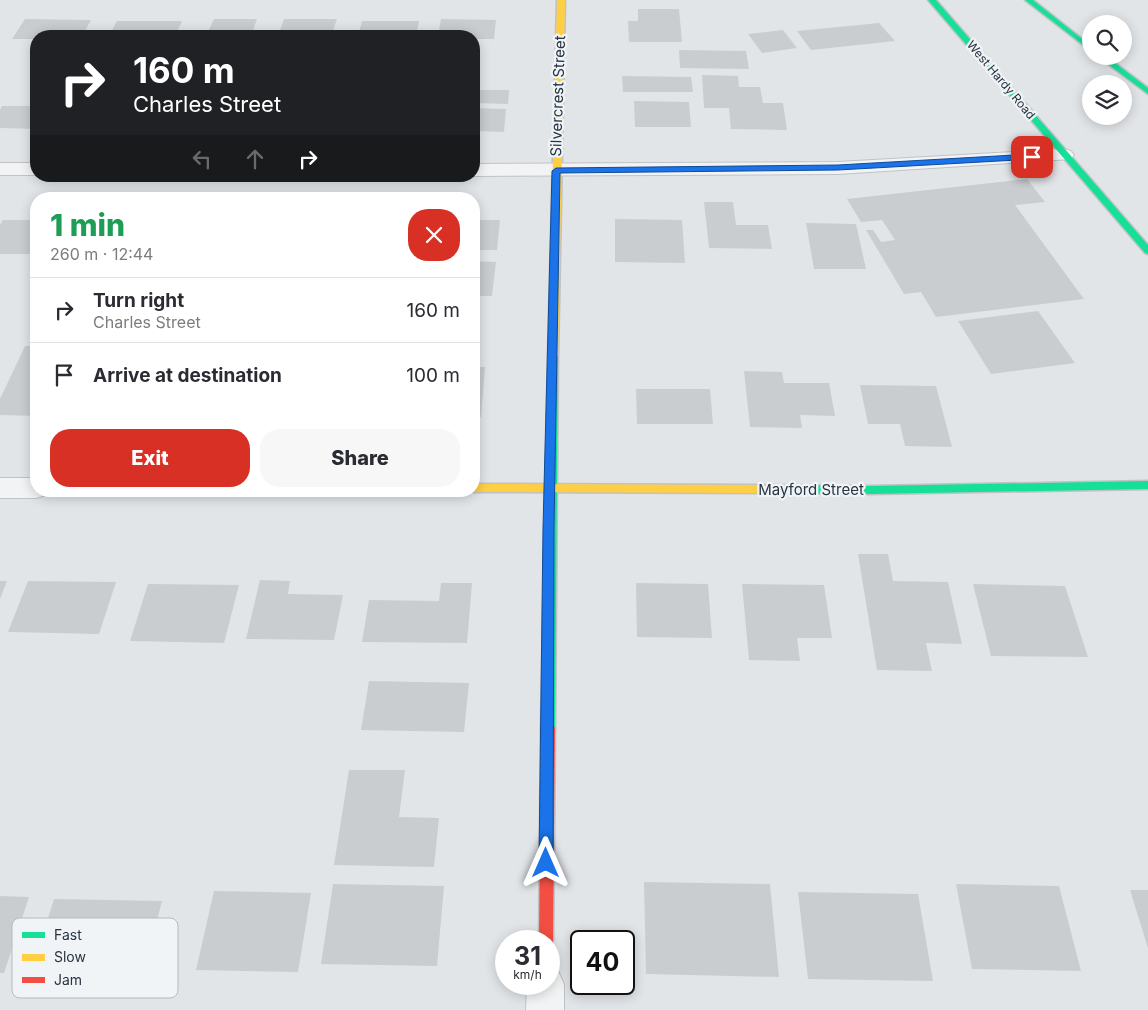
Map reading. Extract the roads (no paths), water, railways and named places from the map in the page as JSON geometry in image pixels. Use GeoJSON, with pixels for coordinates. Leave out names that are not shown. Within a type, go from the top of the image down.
{"type":"FeatureCollection","features":[{"type":"Feature","properties":{"kind":"main road","name":"Silvercrest Street"},"geometry":{"type":"LineString","coordinates":[[546,930],[550,489],[561,0]]}},
{"type":"Feature","properties":{"kind":"main road","name":"West Hardy Road"},"geometry":{"type":"LineString","coordinates":[[932,0],[1148,251]]}},
{"type":"Feature","properties":{"kind":"main road"},"geometry":{"type":"LineString","coordinates":[[1029,0],[1082,42]]}},
{"type":"Feature","properties":{"kind":"main road"},"geometry":{"type":"LineString","coordinates":[[1113,65],[1148,92]]}},
{"type":"Feature","properties":{"kind":"main road","name":"Mayford Street"},"geometry":{"type":"LineString","coordinates":[[480,488],[871,490],[1148,485]]}},
{"type":"Feature","properties":{"kind":"street"},"geometry":{"type":"LineString","coordinates":[[480,170],[838,168],[1064,155]]}},
{"type":"Feature","properties":{"kind":"street"},"geometry":{"type":"LineString","coordinates":[[0,169],[30,169]]}},
{"type":"Feature","properties":{"kind":"street"},"geometry":{"type":"LineString","coordinates":[[0,488],[30,488]]}},
{"type":"Feature","properties":{"kind":"street"},"geometry":{"type":"LineString","coordinates":[[545,995],[545,1010]]}}]}
